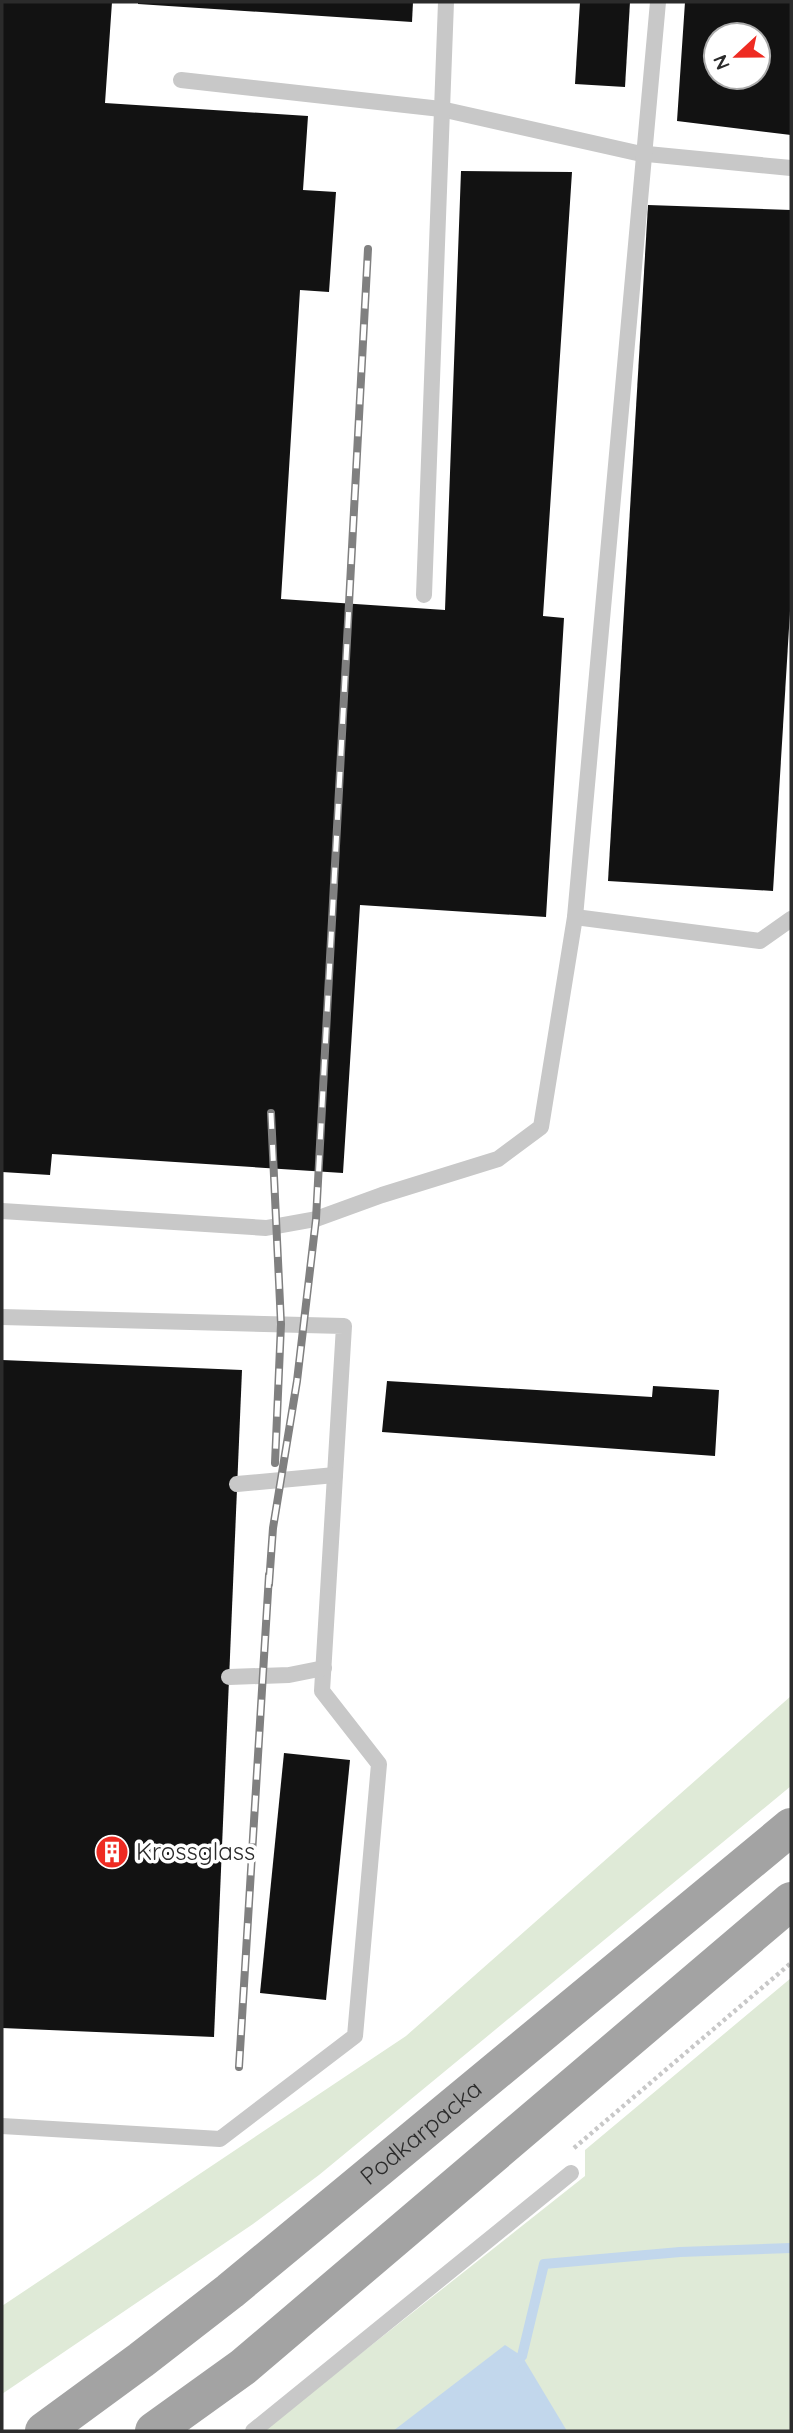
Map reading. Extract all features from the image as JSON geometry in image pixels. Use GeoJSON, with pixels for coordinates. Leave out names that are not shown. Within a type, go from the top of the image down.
{"type":"FeatureCollection","features":[{"type":"Feature","properties":{"kind":"main road","name":"Podkarpacka"},"geometry":{"type":"LineString","coordinates":[[44,2431],[141,2360],[250,2274],[791,1827]]}},
{"type":"Feature","properties":{"kind":"main road"},"geometry":{"type":"LineString","coordinates":[[154,2431],[243,2367],[791,1901]]}},
{"type":"Feature","properties":{"kind":"lane"},"geometry":{"type":"LineString","coordinates":[[424,595],[446,2]]}},
{"type":"Feature","properties":{"kind":"lane"},"geometry":{"type":"LineString","coordinates":[[2,1211],[265,1228],[316,1219],[382,1195],[498,1159],[541,1127],[575,917],[658,2]]}},
{"type":"Feature","properties":{"kind":"lane"},"geometry":{"type":"LineString","coordinates":[[181,80],[441,109],[644,153],[791,168]]}},
{"type":"Feature","properties":{"kind":"lane"},"geometry":{"type":"LineString","coordinates":[[575,917],[760,941],[791,919]]}},
{"type":"Feature","properties":{"kind":"lane"},"geometry":{"type":"LineString","coordinates":[[2,1317],[344,1326],[322,1691],[379,1764],[355,2036],[220,2139],[2,2126]]}},
{"type":"Feature","properties":{"kind":"lane"},"geometry":{"type":"LineString","coordinates":[[237,1485],[335,1475]]}},
{"type":"Feature","properties":{"kind":"lane"},"geometry":{"type":"LineString","coordinates":[[229,1677],[289,1675],[324,1668]]}},
{"type":"Feature","properties":{"kind":"lane"},"geometry":{"type":"LineString","coordinates":[[253,2431],[571,2174]]}},
{"type":"Feature","properties":{"kind":"green space"},"geometry":{"type":"Polygon","coordinates":[[[791,1696],[791,1786],[319,2175],[253,2224],[2,2394],[2,2306],[406,2036],[791,1696]]]}},
{"type":"Feature","properties":{"kind":"green space"},"geometry":{"type":"Polygon","coordinates":[[[791,1978],[791,2431],[263,2431],[585,2176],[585,2150],[791,1978]]]}},
{"type":"Feature","properties":{"kind":"water"},"geometry":{"type":"Polygon","coordinates":[[[505,2345],[522,2356],[567,2431],[393,2431],[505,2345]]]}},
{"type":"Feature","properties":{"kind":"building"},"geometry":{"type":"Polygon","coordinates":[[[2,2],[112,2],[105,103],[308,116],[303,190],[336,192],[329,292],[300,290],[281,599],[445,610],[461,171],[572,172],[543,616],[564,618],[546,917],[360,905],[343,1173],[52,1154],[50,1175],[2,1172],[2,2]]]}},
{"type":"Feature","properties":{"kind":"building"},"geometry":{"type":"Polygon","coordinates":[[[138,2],[413,2],[412,22],[138,2]]]}},
{"type":"Feature","properties":{"kind":"building"},"geometry":{"type":"Polygon","coordinates":[[[580,2],[630,2],[625,87],[575,84],[580,2]]]}},
{"type":"Feature","properties":{"kind":"building"},"geometry":{"type":"Polygon","coordinates":[[[685,2],[791,2],[791,135],[677,121],[685,2]]]}},
{"type":"Feature","properties":{"kind":"building"},"geometry":{"type":"Polygon","coordinates":[[[648,205],[791,210],[791,595],[773,891],[608,881],[648,205]]]}},
{"type":"Feature","properties":{"kind":"building","name":"Krossglass"},"geometry":{"type":"Polygon","coordinates":[[[2,1360],[242,1370],[214,2037],[2,2028],[2,1360]]]}},
{"type":"Feature","properties":{"kind":"building"},"geometry":{"type":"Polygon","coordinates":[[[387,1381],[652,1397],[653,1386],[719,1390],[715,1456],[382,1432],[387,1381]]]}},
{"type":"Feature","properties":{"kind":"building"},"geometry":{"type":"Polygon","coordinates":[[[284,1753],[350,1760],[326,2000],[260,1993],[284,1753]]]}},
{"type":"Feature","properties":{"kind":"waterway"},"geometry":{"type":"LineString","coordinates":[[514,2365],[522,2356],[544,2264],[680,2252],[791,2248]]}},
{"type":"Feature","properties":{"kind":"railway"},"geometry":{"type":"LineString","coordinates":[[269,1584],[273,1528],[297,1381],[316,1219],[368,249]]}},
{"type":"Feature","properties":{"kind":"railway"},"geometry":{"type":"LineString","coordinates":[[271,1113],[281,1324],[275,1463]]}},
{"type":"Feature","properties":{"kind":"railway"},"geometry":{"type":"LineString","coordinates":[[239,2067],[269,1575]]}},
{"type":"Feature","properties":{"kind":"place","name":"Krossglass"},"geometry":{"type":"Point","coordinates":[112,1852]}}]}
